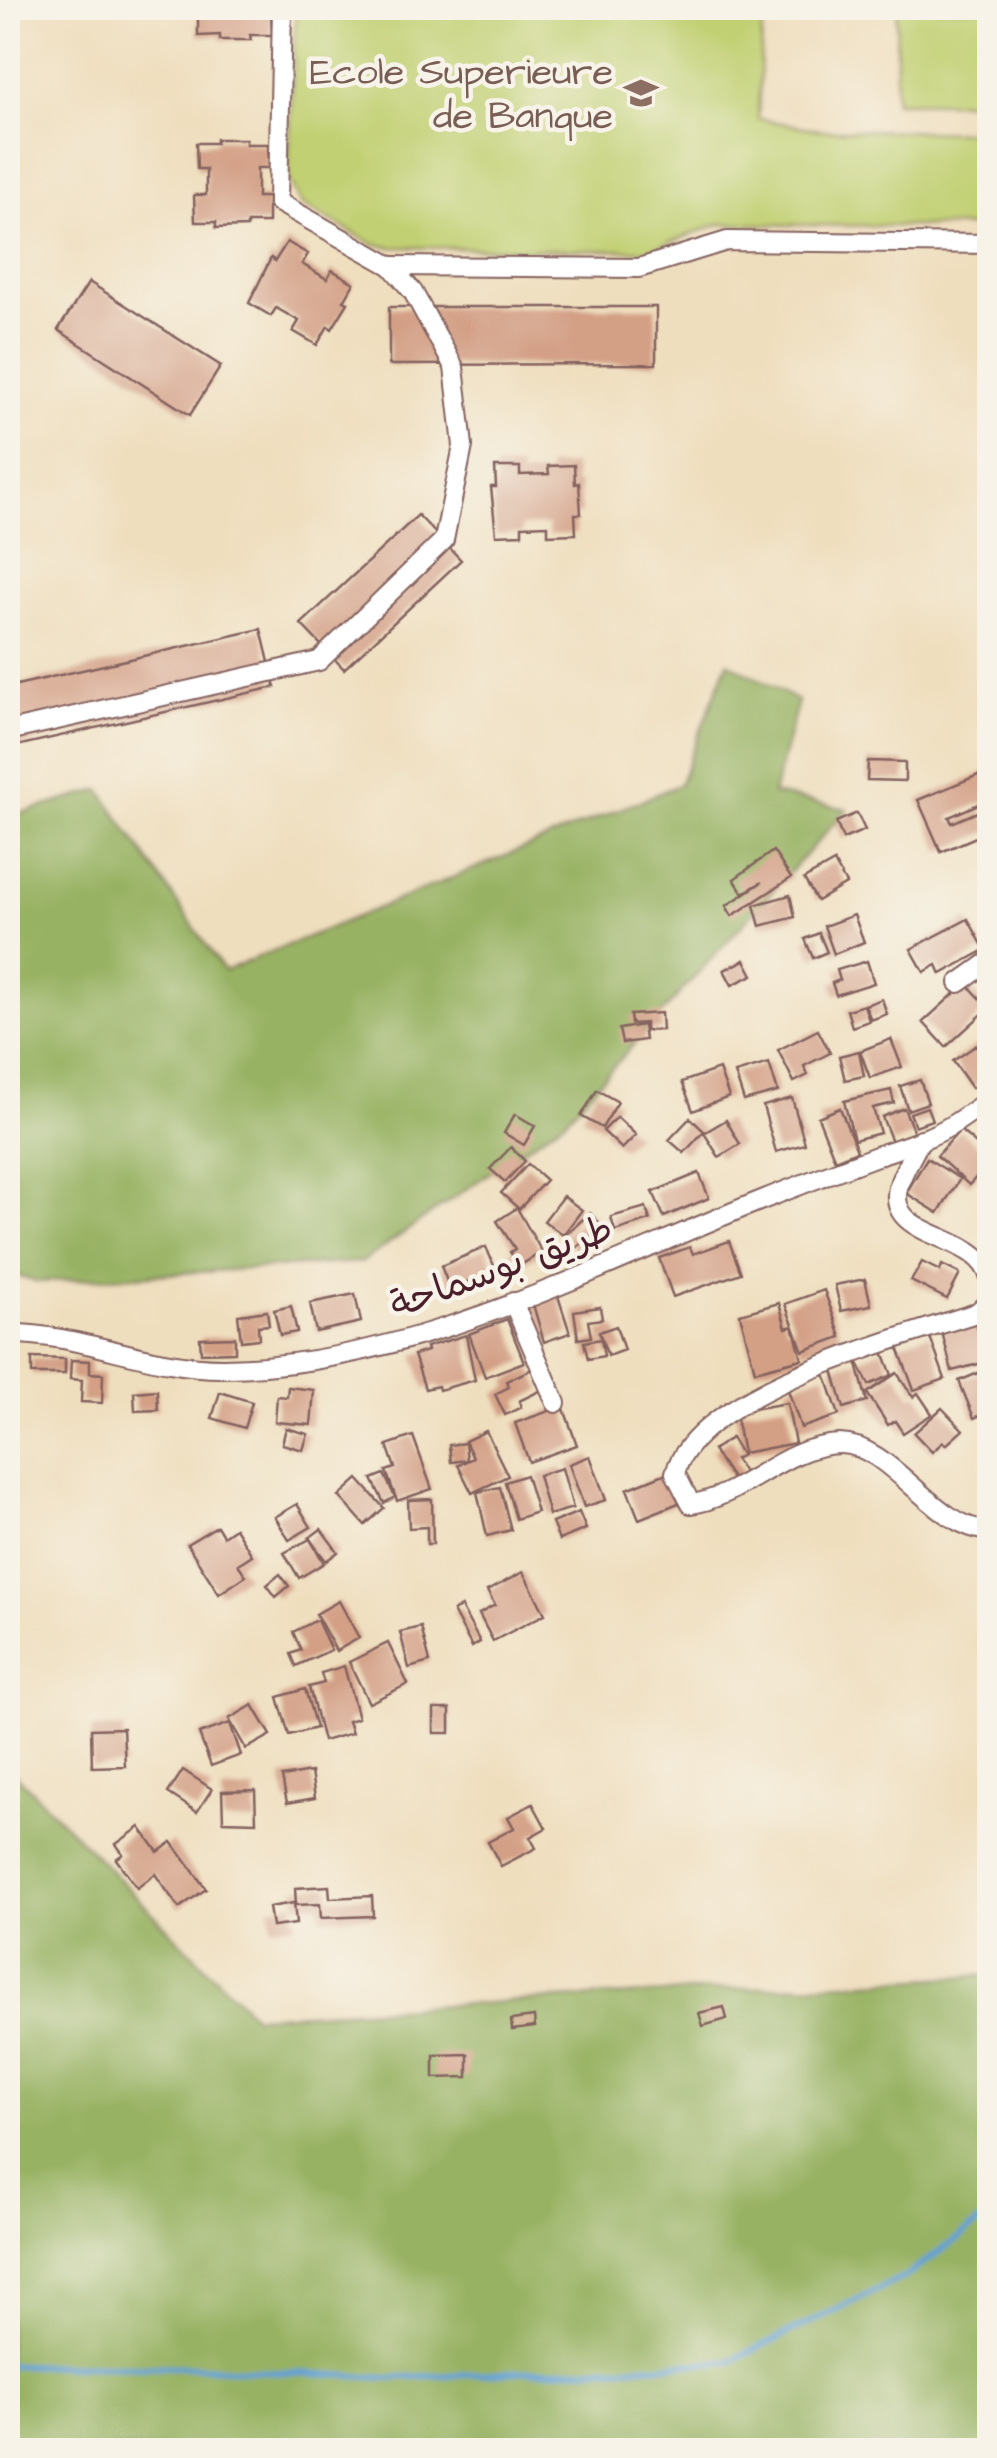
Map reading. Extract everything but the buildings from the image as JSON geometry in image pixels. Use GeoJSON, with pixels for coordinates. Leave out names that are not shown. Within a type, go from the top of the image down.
{"type":"FeatureCollection","features":[{"type":"Feature","properties":{"kind":"street"},"geometry":{"type":"LineString","coordinates":[[8,731],[320,660],[444,540],[463,446],[454,366],[413,292],[391,266],[278,202],[282,8]]}},
{"type":"Feature","properties":{"kind":"street"},"geometry":{"type":"LineString","coordinates":[[391,266],[639,268],[727,241],[990,244]]}},
{"type":"Feature","properties":{"kind":"street"},"geometry":{"type":"LineString","coordinates":[[958,982],[990,961]]}},
{"type":"Feature","properties":{"kind":"street","name":"طريق بوسماحة"},"geometry":{"type":"LineString","coordinates":[[8,1334],[62,1340],[166,1363],[223,1368],[313,1360],[408,1339],[513,1302],[950,1127],[990,1099]]}},
{"type":"Feature","properties":{"kind":"street"},"geometry":{"type":"LineString","coordinates":[[921,1138],[898,1185],[896,1203],[904,1220],[972,1252],[987,1268],[990,1279]]}},
{"type":"Feature","properties":{"kind":"street"},"geometry":{"type":"LineString","coordinates":[[990,1294],[988,1304],[976,1313],[871,1348],[727,1410],[680,1455],[675,1473],[691,1504],[708,1502],[773,1464],[843,1444],[868,1452],[961,1526],[990,1532]]}},
{"type":"Feature","properties":{"kind":"street"},"geometry":{"type":"LineString","coordinates":[[513,1302],[556,1403]]}},
{"type":"Feature","properties":{"kind":"green space","name":"Ecole Superieure de Banque"},"geometry":{"type":"Polygon","coordinates":[[[296,8],[763,8],[758,119],[821,130],[989,132],[989,227],[719,224],[647,251],[373,244],[301,204],[288,179],[296,8]]]}},
{"type":"Feature","properties":{"kind":"green space"},"geometry":{"type":"Polygon","coordinates":[[[897,8],[989,8],[989,102],[895,102],[897,8]]]}},
{"type":"Feature","properties":{"kind":"green space"},"geometry":{"type":"Polygon","coordinates":[[[728,662],[798,701],[773,794],[847,809],[565,1120],[362,1262],[36,1282],[8,1273],[8,817],[100,790],[224,971],[679,785],[728,662]]]}},
{"type":"Feature","properties":{"kind":"green space"},"geometry":{"type":"Polygon","coordinates":[[[8,1767],[254,2016],[989,1975],[989,2450],[8,2450],[8,1767]]]}},
{"type":"Feature","properties":{"kind":"waterway"},"geometry":{"type":"LineString","coordinates":[[8,2365],[194,2367],[387,2378],[728,2362],[906,2276],[990,2215]]}},
{"type":"Feature","properties":{"kind":"place","name":"Ecole Superieure de Banque"},"geometry":{"type":"Point","coordinates":[641,93]}}]}
